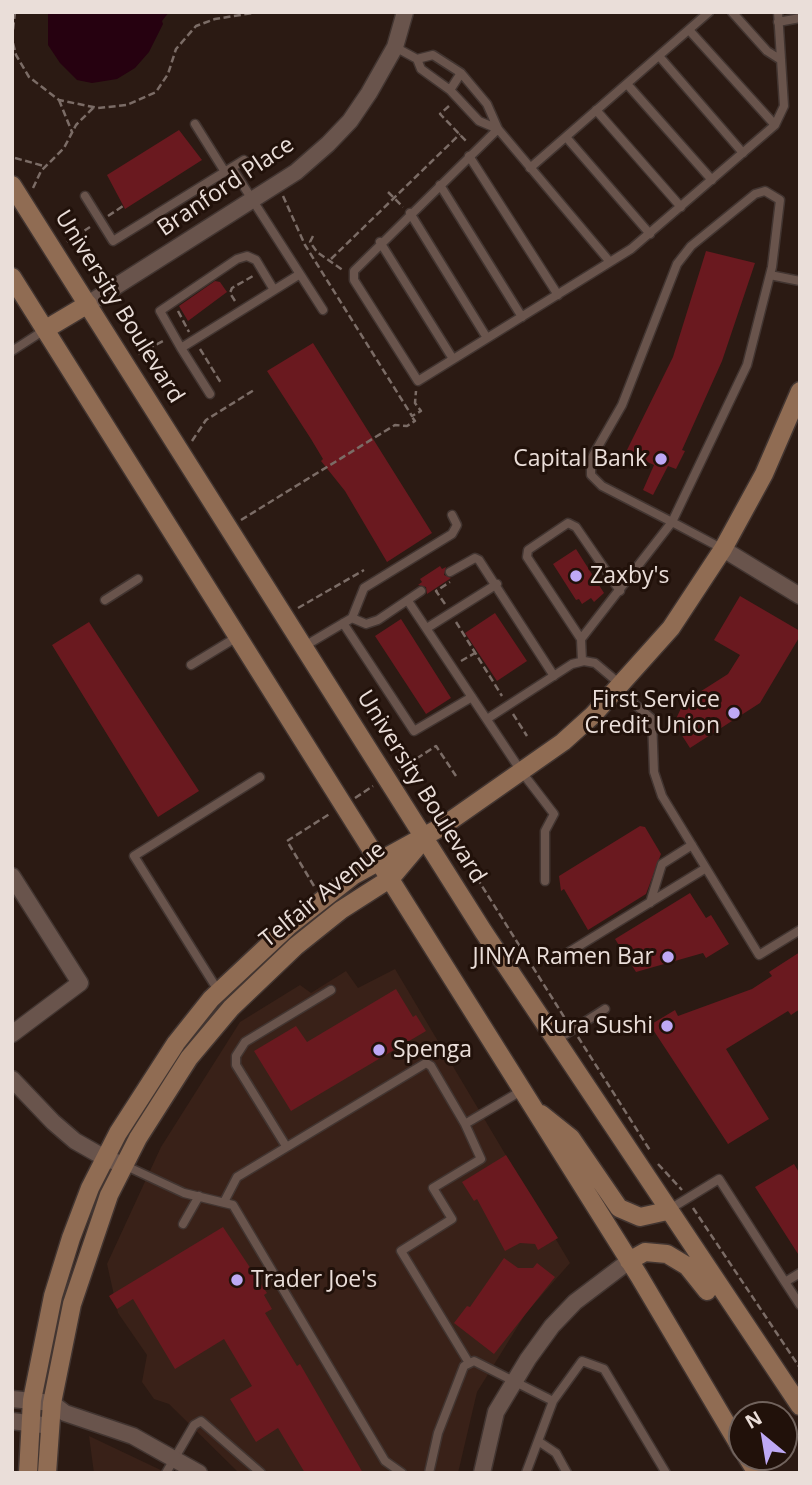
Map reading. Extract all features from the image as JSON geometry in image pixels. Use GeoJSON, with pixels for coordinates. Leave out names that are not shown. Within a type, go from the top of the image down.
{"type":"FeatureCollection","features":[{"type":"Feature","properties":{"kind":"main road","name":"University Boulevard"},"geometry":{"type":"LineString","coordinates":[[12,185],[555,1041],[800,1406]]}},
{"type":"Feature","properties":{"kind":"main road"},"geometry":{"type":"LineString","coordinates":[[12,277],[391,878],[629,1261],[728,1427]]}},
{"type":"Feature","properties":{"kind":"main road"},"geometry":{"type":"LineString","coordinates":[[46,329],[88,304]]}},
{"type":"Feature","properties":{"kind":"main road"},"geometry":{"type":"LineString","coordinates":[[425,838],[563,742],[619,687],[671,628],[723,549],[764,474],[800,391]]}},
{"type":"Feature","properties":{"kind":"main road","name":"Telfair Avenue"},"geometry":{"type":"LineString","coordinates":[[28,1473],[21,1422],[32,1400],[53,1296],[85,1200],[105,1158],[145,1088],[176,1043],[219,992],[289,926],[354,875],[425,838]]}},
{"type":"Feature","properties":{"kind":"main road","name":"Telfair Avenue"},"geometry":{"type":"LineString","coordinates":[[47,1473],[52,1403],[72,1304],[89,1246],[124,1165],[189,1058],[232,1008],[296,946],[341,910],[391,878],[425,838]]}},
{"type":"Feature","properties":{"kind":"main road"},"geometry":{"type":"LineString","coordinates":[[526,1098],[571,1138],[619,1208],[640,1217],[667,1211]]}},
{"type":"Feature","properties":{"kind":"main road"},"geometry":{"type":"LineString","coordinates":[[629,1261],[640,1253],[652,1251],[681,1261],[692,1271],[739,1337],[765,1355]]}},
{"type":"Feature","properties":{"kind":"street","name":"Branford Place"},"geometry":{"type":"LineString","coordinates":[[88,304],[296,172],[350,121],[395,47],[405,12]]}},
{"type":"Feature","properties":{"kind":"street"},"geometry":{"type":"LineString","coordinates":[[723,549],[800,596]]}},
{"type":"Feature","properties":{"kind":"street"},"geometry":{"type":"LineString","coordinates":[[12,876],[80,983],[12,1034]]}},
{"type":"Feature","properties":{"kind":"street"},"geometry":{"type":"LineString","coordinates":[[12,1079],[52,1122],[105,1158],[124,1165]]}},
{"type":"Feature","properties":{"kind":"street"},"geometry":{"type":"LineString","coordinates":[[482,1473],[496,1412],[514,1381],[563,1313],[600,1281],[629,1261]]}},
{"type":"Feature","properties":{"kind":"street"},"geometry":{"type":"LineString","coordinates":[[12,1399],[52,1403],[65,1413],[133,1436],[199,1473]]}},
{"type":"Feature","properties":{"kind":"street"},"geometry":{"type":"LineString","coordinates":[[21,1422],[50,1426]]}},
{"type":"Feature","properties":{"kind":"lane"},"geometry":{"type":"LineString","coordinates":[[530,168],[709,12]]}},
{"type":"Feature","properties":{"kind":"lane"},"geometry":{"type":"LineString","coordinates":[[732,12],[767,51],[780,60]]}},
{"type":"Feature","properties":{"kind":"lane"},"geometry":{"type":"LineString","coordinates":[[498,129],[359,262],[354,275],[418,381],[558,295],[650,234],[775,125],[783,106],[778,12]]}},
{"type":"Feature","properties":{"kind":"lane"},"geometry":{"type":"LineString","coordinates":[[778,22],[800,19]]}},
{"type":"Feature","properties":{"kind":"lane"},"geometry":{"type":"LineString","coordinates":[[689,30],[775,125]]}},
{"type":"Feature","properties":{"kind":"lane"},"geometry":{"type":"LineString","coordinates":[[395,47],[417,59],[429,77],[450,90],[479,121],[498,129]]}},
{"type":"Feature","properties":{"kind":"lane"},"geometry":{"type":"LineString","coordinates":[[417,59],[433,55],[461,73],[486,104],[498,129],[610,262]]}},
{"type":"Feature","properties":{"kind":"lane"},"geometry":{"type":"LineString","coordinates":[[659,56],[743,153]]}},
{"type":"Feature","properties":{"kind":"lane"},"geometry":{"type":"LineString","coordinates":[[450,90],[461,73]]}},
{"type":"Feature","properties":{"kind":"lane"},"geometry":{"type":"LineString","coordinates":[[627,84],[712,180]]}},
{"type":"Feature","properties":{"kind":"lane"},"geometry":{"type":"LineString","coordinates":[[596,110],[681,207]]}},
{"type":"Feature","properties":{"kind":"lane"},"geometry":{"type":"LineString","coordinates":[[195,124],[253,201],[323,310]]}},
{"type":"Feature","properties":{"kind":"lane"},"geometry":{"type":"LineString","coordinates":[[566,137],[650,234]]}},
{"type":"Feature","properties":{"kind":"lane"},"geometry":{"type":"LineString","coordinates":[[472,153],[558,295]]}},
{"type":"Feature","properties":{"kind":"lane"},"geometry":{"type":"LineString","coordinates":[[85,196],[113,241],[244,160]]}},
{"type":"Feature","properties":{"kind":"lane"},"geometry":{"type":"LineString","coordinates":[[440,185],[522,317]]}},
{"type":"Feature","properties":{"kind":"lane"},"geometry":{"type":"LineString","coordinates":[[581,639],[671,522],[747,365],[770,275],[780,201],[765,191],[755,194],[691,246],[677,264],[622,405],[591,459],[592,475],[602,486],[671,522],[723,549]]}},
{"type":"Feature","properties":{"kind":"lane"},"geometry":{"type":"LineString","coordinates":[[410,213],[487,338]]}},
{"type":"Feature","properties":{"kind":"lane"},"geometry":{"type":"LineString","coordinates":[[380,242],[453,359]]}},
{"type":"Feature","properties":{"kind":"lane"},"geometry":{"type":"LineString","coordinates":[[210,394],[163,320],[160,310],[162,306],[237,259],[252,257],[274,290]]}},
{"type":"Feature","properties":{"kind":"lane"},"geometry":{"type":"LineString","coordinates":[[181,348],[300,274]]}},
{"type":"Feature","properties":{"kind":"lane"},"geometry":{"type":"LineString","coordinates":[[770,275],[800,281]]}},
{"type":"Feature","properties":{"kind":"lane"},"geometry":{"type":"LineString","coordinates":[[12,351],[46,329]]}},
{"type":"Feature","properties":{"kind":"lane"},"geometry":{"type":"LineString","coordinates":[[303,647],[352,618],[364,588],[452,534],[457,525],[452,515]]}},
{"type":"Feature","properties":{"kind":"lane"},"geometry":{"type":"LineString","coordinates":[[582,661],[581,639],[527,557],[527,550],[568,523],[576,527],[620,591]]}},
{"type":"Feature","properties":{"kind":"lane"},"geometry":{"type":"LineString","coordinates":[[452,571],[475,558],[487,569],[554,676]]}},
{"type":"Feature","properties":{"kind":"lane"},"geometry":{"type":"LineString","coordinates":[[105,600],[138,579]]}},
{"type":"Feature","properties":{"kind":"lane"},"geometry":{"type":"LineString","coordinates":[[427,628],[497,584]]}},
{"type":"Feature","properties":{"kind":"lane"},"geometry":{"type":"LineString","coordinates":[[352,618],[366,624],[378,620],[421,591]]}},
{"type":"Feature","properties":{"kind":"lane"},"geometry":{"type":"LineString","coordinates":[[408,601],[521,771],[554,814],[545,831],[545,881]]}},
{"type":"Feature","properties":{"kind":"lane"},"geometry":{"type":"LineString","coordinates":[[343,623],[414,732],[472,697]]}},
{"type":"Feature","properties":{"kind":"lane"},"geometry":{"type":"LineString","coordinates":[[191,665],[237,637]]}},
{"type":"Feature","properties":{"kind":"lane"},"geometry":{"type":"LineString","coordinates":[[487,719],[582,661],[595,663],[652,719],[654,772],[662,796],[759,955],[800,930]]}},
{"type":"Feature","properties":{"kind":"lane"},"geometry":{"type":"LineString","coordinates":[[219,992],[134,856],[260,777]]}},
{"type":"Feature","properties":{"kind":"lane"},"geometry":{"type":"LineString","coordinates":[[650,903],[662,864],[692,845]]}},
{"type":"Feature","properties":{"kind":"lane"},"geometry":{"type":"LineString","coordinates":[[569,952],[706,868]]}},
{"type":"Feature","properties":{"kind":"lane"},"geometry":{"type":"LineString","coordinates":[[286,1146],[236,1065],[236,1056],[245,1042],[331,990]]}},
{"type":"Feature","properties":{"kind":"lane"},"geometry":{"type":"LineString","coordinates":[[555,1041],[605,1009]]}},
{"type":"Feature","properties":{"kind":"lane"},"geometry":{"type":"LineString","coordinates":[[224,1202],[237,1177],[426,1063],[431,1066],[466,1124],[481,1158],[433,1188],[452,1219],[401,1251],[469,1363]]}},
{"type":"Feature","properties":{"kind":"lane"},"geometry":{"type":"LineString","coordinates":[[466,1124],[526,1098]]}},
{"type":"Feature","properties":{"kind":"lane"},"geometry":{"type":"LineString","coordinates":[[124,1165],[184,1193],[233,1205],[385,1461],[402,1473]]}},
{"type":"Feature","properties":{"kind":"lane"},"geometry":{"type":"LineString","coordinates":[[667,1211],[719,1179],[800,1305]]}},
{"type":"Feature","properties":{"kind":"lane"},"geometry":{"type":"LineString","coordinates":[[183,1224],[199,1196]]}},
{"type":"Feature","properties":{"kind":"lane"},"geometry":{"type":"LineString","coordinates":[[785,1282],[800,1273]]}},
{"type":"Feature","properties":{"kind":"lane"},"geometry":{"type":"LineString","coordinates":[[429,1473],[438,1433],[464,1366],[469,1363],[474,1361],[553,1401]]}},
{"type":"Feature","properties":{"kind":"lane"},"geometry":{"type":"LineString","coordinates":[[527,1473],[553,1401],[582,1361],[604,1368],[666,1473]]}},
{"type":"Feature","properties":{"kind":"lane"},"geometry":{"type":"LineString","coordinates":[[166,1473],[194,1425],[201,1421],[261,1473]]}},
{"type":"Feature","properties":{"kind":"lane"},"geometry":{"type":"LineString","coordinates":[[538,1441],[556,1453],[567,1473]]}},
{"type":"Feature","properties":{"kind":"path"},"geometry":{"type":"LineString","coordinates":[[15,12],[12,39],[22,68],[38,87],[59,100],[93,108],[127,105],[156,92],[168,74],[182,38],[196,26],[215,19],[259,12]]}},
{"type":"Feature","properties":{"kind":"path"},"geometry":{"type":"LineString","coordinates":[[59,100],[72,132]]}},
{"type":"Feature","properties":{"kind":"path"},"geometry":{"type":"LineString","coordinates":[[33,188],[44,166],[64,148],[72,132],[93,108]]}},
{"type":"Feature","properties":{"kind":"path"},"geometry":{"type":"LineString","coordinates":[[440,114],[460,134],[472,153]]}},
{"type":"Feature","properties":{"kind":"path"},"geometry":{"type":"LineString","coordinates":[[331,259],[460,134]]}},
{"type":"Feature","properties":{"kind":"path"},"geometry":{"type":"LineString","coordinates":[[15,158],[44,166]]}},
{"type":"Feature","properties":{"kind":"path"},"geometry":{"type":"LineString","coordinates":[[388,192],[410,213]]}},
{"type":"Feature","properties":{"kind":"path"},"geometry":{"type":"LineString","coordinates":[[241,520],[395,425],[407,426],[415,421],[305,245],[283,197]]}},
{"type":"Feature","properties":{"kind":"path"},"geometry":{"type":"LineString","coordinates":[[305,245],[313,236]]}},
{"type":"Feature","properties":{"kind":"path"},"geometry":{"type":"LineString","coordinates":[[310,242],[320,254],[331,259],[340,269],[354,275]]}},
{"type":"Feature","properties":{"kind":"path"},"geometry":{"type":"LineString","coordinates":[[236,302],[230,293],[232,288],[262,271]]}},
{"type":"Feature","properties":{"kind":"path"},"geometry":{"type":"LineString","coordinates":[[138,354],[186,327]]}},
{"type":"Feature","properties":{"kind":"path"},"geometry":{"type":"LineString","coordinates":[[412,416],[421,411],[415,403],[418,381]]}},
{"type":"Feature","properties":{"kind":"path"},"geometry":{"type":"LineString","coordinates":[[192,441],[206,420],[254,390]]}},
{"type":"Feature","properties":{"kind":"path"},"geometry":{"type":"LineString","coordinates":[[297,608],[364,570]]}},
{"type":"Feature","properties":{"kind":"path"},"geometry":{"type":"LineString","coordinates":[[452,571],[457,577],[436,591],[527,736]]}},
{"type":"Feature","properties":{"kind":"path"},"geometry":{"type":"LineString","coordinates":[[452,667],[475,653]]}},
{"type":"Feature","properties":{"kind":"path"},"geometry":{"type":"LineString","coordinates":[[316,888],[287,841],[436,746],[456,776]]}},
{"type":"Feature","properties":{"kind":"path"},"geometry":{"type":"LineString","coordinates":[[460,851],[564,1016]]}},
{"type":"Feature","properties":{"kind":"path"},"geometry":{"type":"LineString","coordinates":[[584,1044],[652,1153]]}},
{"type":"Feature","properties":{"kind":"path"},"geometry":{"type":"LineString","coordinates":[[658,1164],[679,1187]]}},
{"type":"Feature","properties":{"kind":"path"},"geometry":{"type":"LineString","coordinates":[[695,1211],[800,1368]]}},
{"type":"Feature","properties":{"kind":"shaded area"},"geometry":{"type":"Polygon","coordinates":[[[48,12],[169,12],[162,21],[149,52],[135,68],[117,79],[92,83],[77,80],[60,63],[48,45],[48,12]]]}},
{"type":"Feature","properties":{"kind":"shaded area"},"geometry":{"type":"Polygon","coordinates":[[[395,969],[570,1263],[526,1313],[477,1392],[458,1473],[239,1473],[169,1404],[154,1399],[142,1382],[147,1355],[118,1313],[107,1264],[161,1147],[240,1022],[300,985],[311,993],[346,971],[358,988],[395,969]]]}},
{"type":"Feature","properties":{"kind":"shaded area"},"geometry":{"type":"Polygon","coordinates":[[[89,1436],[167,1473],[94,1473],[89,1436]]]}},
{"type":"Feature","properties":{"kind":"building"},"geometry":{"type":"Polygon","coordinates":[[[179,130],[202,160],[125,209],[107,175],[179,130]]]}},
{"type":"Feature","properties":{"kind":"building"},"geometry":{"type":"Polygon","coordinates":[[[706,251],[755,263],[722,361],[682,450],[685,451],[676,469],[668,466],[653,495],[643,490],[654,465],[626,452],[673,357],[706,251]]]}},
{"type":"Feature","properties":{"kind":"building"},"geometry":{"type":"Polygon","coordinates":[[[215,281],[220,282],[227,292],[188,321],[179,306],[215,281]]]}},
{"type":"Feature","properties":{"kind":"building"},"geometry":{"type":"Polygon","coordinates":[[[313,343],[432,533],[387,562],[345,491],[321,461],[323,459],[311,439],[267,371],[313,343]]]}},
{"type":"Feature","properties":{"kind":"building","name":"Zaxby's"},"geometry":{"type":"Polygon","coordinates":[[[576,549],[604,593],[594,602],[591,598],[582,604],[579,599],[576,600],[553,564],[576,549]]]}},
{"type":"Feature","properties":{"kind":"building"},"geometry":{"type":"Polygon","coordinates":[[[440,566],[442,569],[446,567],[444,575],[451,578],[427,594],[426,587],[418,585],[422,582],[420,579],[440,566]]]}},
{"type":"Feature","properties":{"kind":"building"},"geometry":{"type":"Polygon","coordinates":[[[740,596],[800,631],[800,636],[760,703],[690,748],[674,723],[684,702],[728,674],[740,655],[714,640],[740,596]]]}},
{"type":"Feature","properties":{"kind":"building"},"geometry":{"type":"Polygon","coordinates":[[[495,613],[527,661],[497,681],[465,633],[495,613]]]}},
{"type":"Feature","properties":{"kind":"building"},"geometry":{"type":"Polygon","coordinates":[[[401,619],[451,698],[426,714],[375,636],[401,619]]]}},
{"type":"Feature","properties":{"kind":"building"},"geometry":{"type":"Polygon","coordinates":[[[89,622],[199,791],[158,817],[52,645],[89,622]]]}},
{"type":"Feature","properties":{"kind":"building"},"geometry":{"type":"Polygon","coordinates":[[[640,826],[645,827],[661,854],[646,894],[588,930],[564,889],[561,891],[559,876],[640,826]]]}},
{"type":"Feature","properties":{"kind":"building"},"geometry":{"type":"Polygon","coordinates":[[[690,893],[706,918],[711,915],[729,944],[706,958],[703,953],[636,972],[615,939],[690,893]]]}},
{"type":"Feature","properties":{"kind":"building"},"geometry":{"type":"Polygon","coordinates":[[[800,952],[800,1009],[791,1015],[788,1011],[726,1049],[769,1119],[728,1144],[650,1025],[675,1010],[678,1016],[752,989],[772,976],[769,972],[800,952]]]}},
{"type":"Feature","properties":{"kind":"building"},"geometry":{"type":"Polygon","coordinates":[[[396,989],[413,1017],[416,1015],[426,1031],[291,1111],[254,1051],[296,1026],[307,1042],[396,989]]]}},
{"type":"Feature","properties":{"kind":"building"},"geometry":{"type":"Polygon","coordinates":[[[506,1155],[558,1238],[538,1250],[535,1244],[520,1243],[505,1251],[477,1199],[474,1201],[462,1182],[506,1155]]]}},
{"type":"Feature","properties":{"kind":"building"},"geometry":{"type":"Polygon","coordinates":[[[794,1164],[800,1174],[800,1257],[755,1187],[794,1164]]]}},
{"type":"Feature","properties":{"kind":"building"},"geometry":{"type":"Polygon","coordinates":[[[223,1227],[267,1293],[264,1295],[272,1309],[265,1313],[297,1366],[300,1364],[363,1473],[305,1473],[278,1428],[256,1442],[230,1399],[252,1386],[224,1339],[175,1369],[133,1299],[117,1309],[109,1296],[223,1227]]]}},
{"type":"Feature","properties":{"kind":"building"},"geometry":{"type":"Polygon","coordinates":[[[504,1258],[518,1268],[533,1268],[537,1263],[555,1277],[494,1354],[454,1323],[467,1306],[470,1307],[504,1258]]]}},
{"type":"Feature","properties":{"kind":"place","name":"Capital Bank"},"geometry":{"type":"Point","coordinates":[661,459]}},
{"type":"Feature","properties":{"kind":"place","name":"Zaxby's"},"geometry":{"type":"Point","coordinates":[576,576]}},
{"type":"Feature","properties":{"kind":"place","name":"First Service Credit Union"},"geometry":{"type":"Point","coordinates":[734,713]}},
{"type":"Feature","properties":{"kind":"place","name":"JINYA Ramen Bar"},"geometry":{"type":"Point","coordinates":[668,957]}},
{"type":"Feature","properties":{"kind":"place","name":"Kura Sushi"},"geometry":{"type":"Point","coordinates":[667,1026]}},
{"type":"Feature","properties":{"kind":"place","name":"Spenga"},"geometry":{"type":"Point","coordinates":[379,1050]}},
{"type":"Feature","properties":{"kind":"place","name":"Trader Joe's"},"geometry":{"type":"Point","coordinates":[237,1280]}}]}
